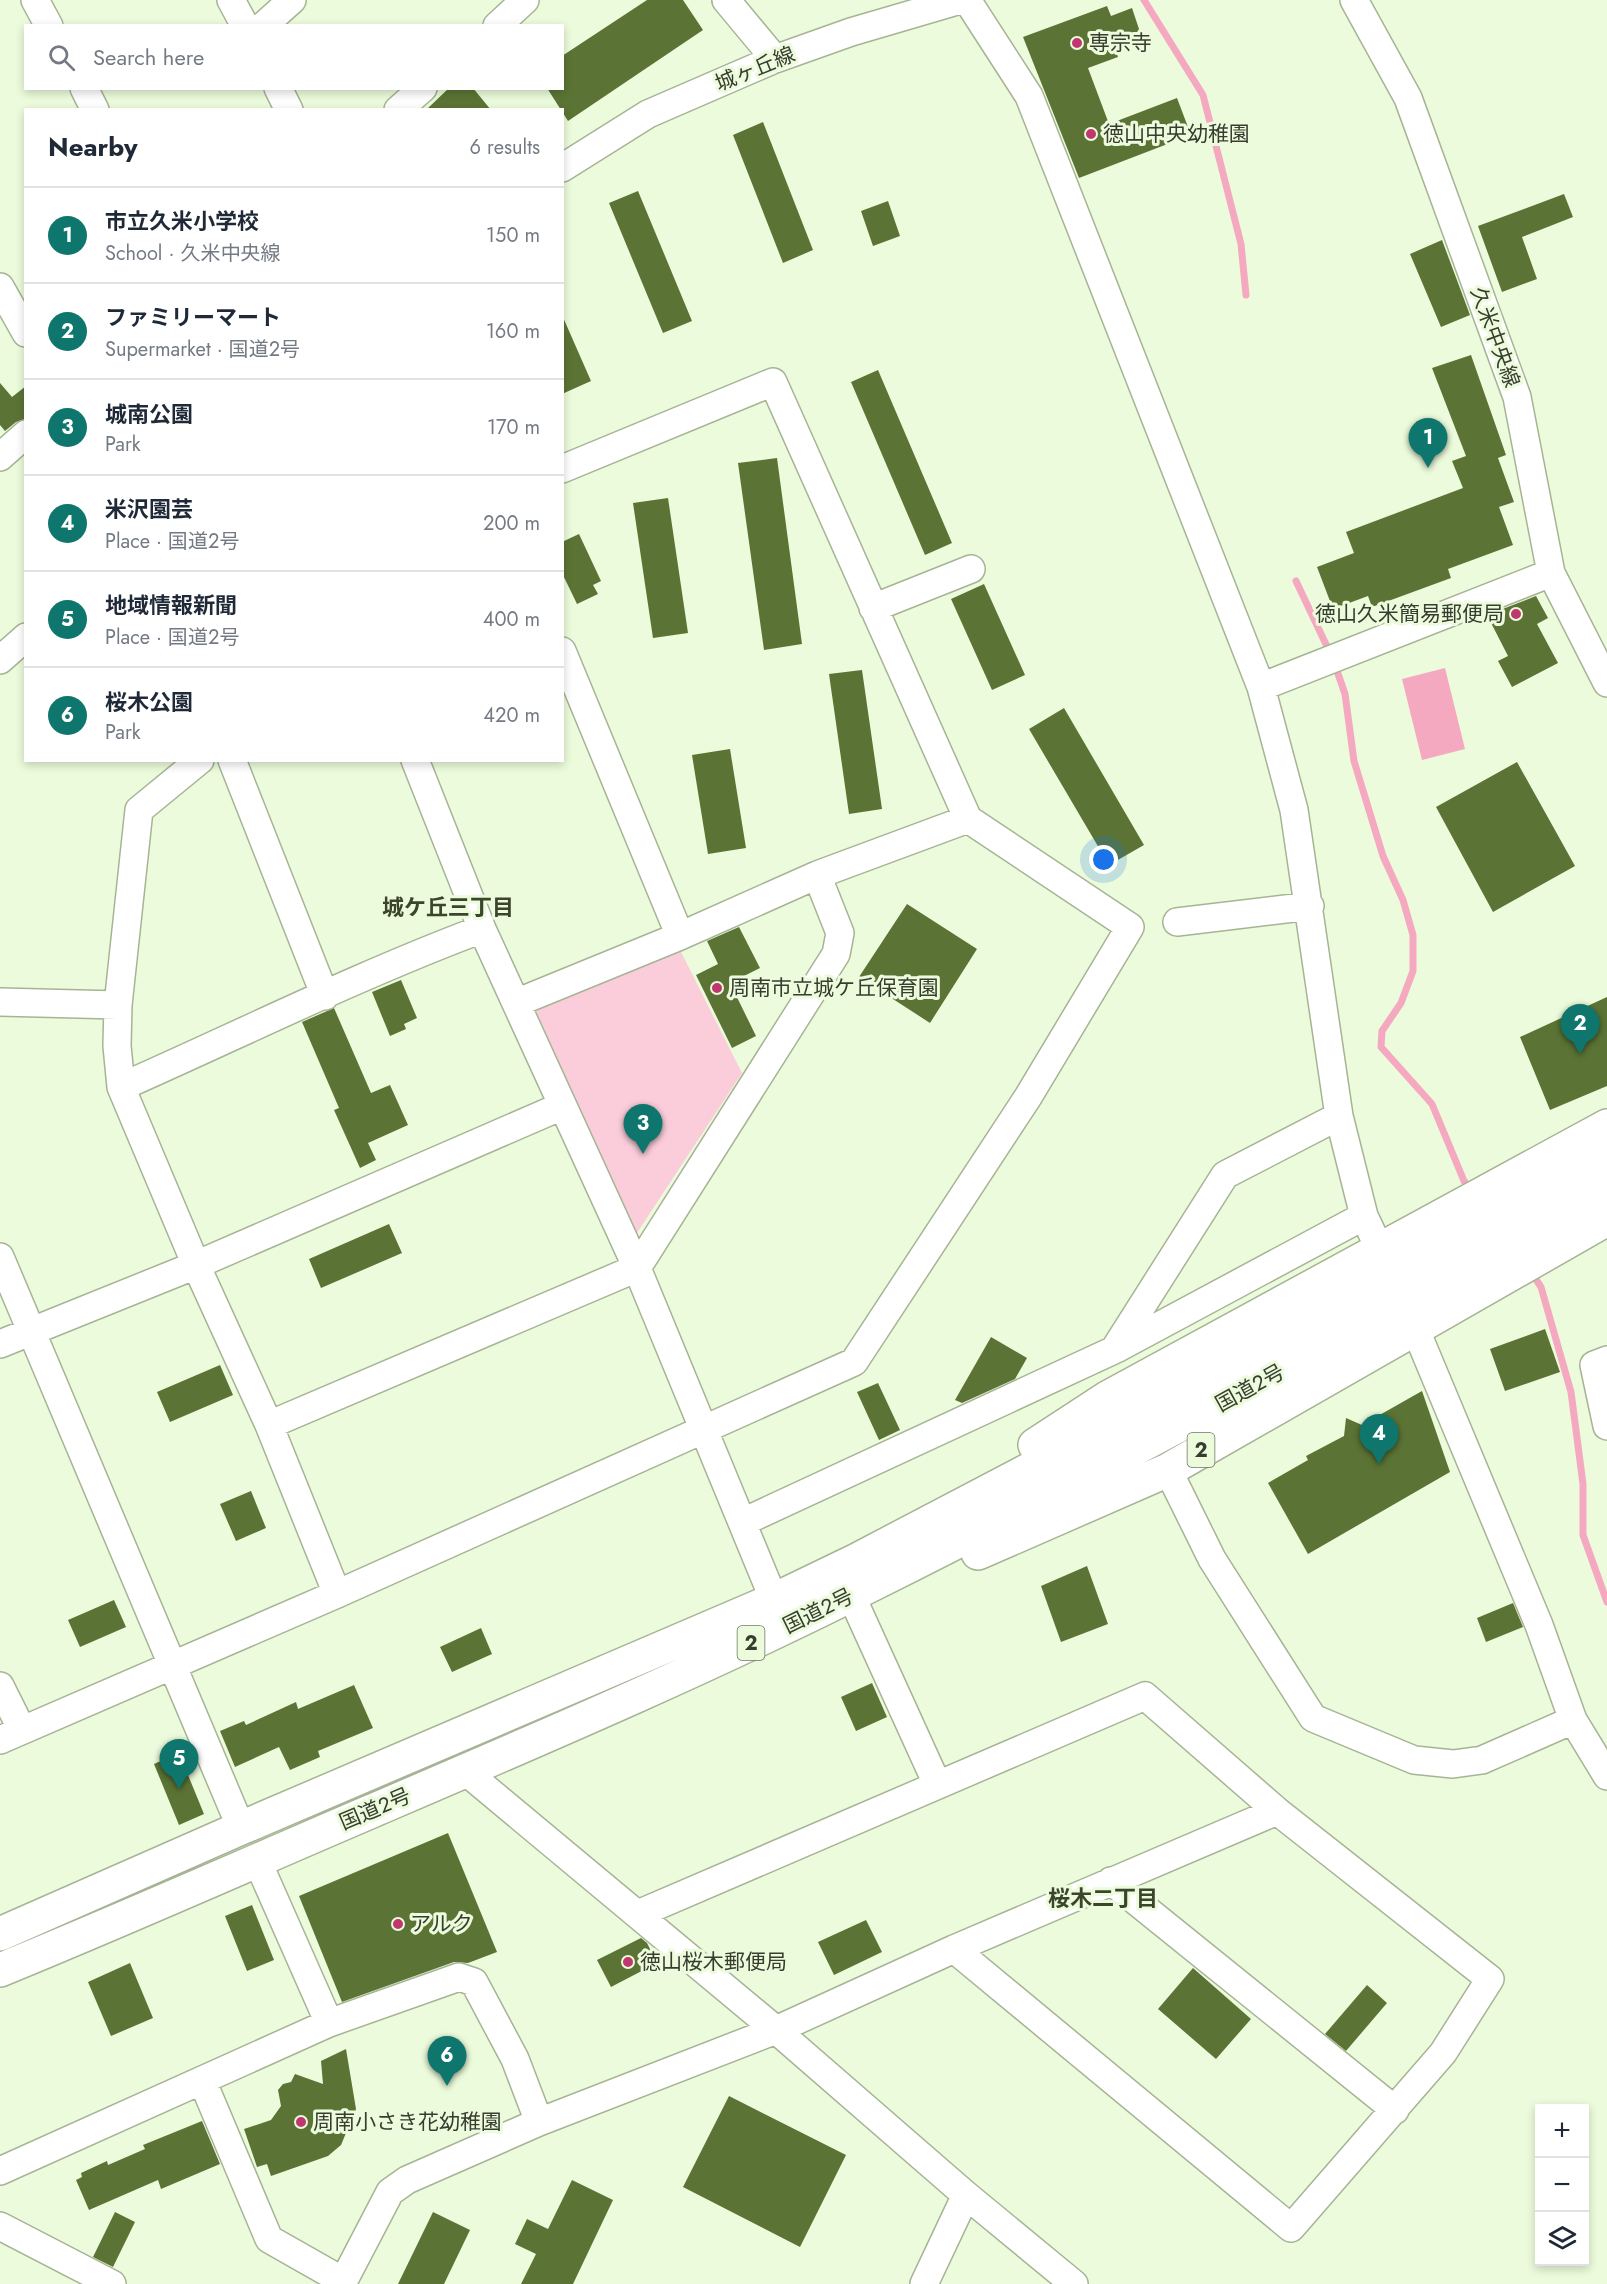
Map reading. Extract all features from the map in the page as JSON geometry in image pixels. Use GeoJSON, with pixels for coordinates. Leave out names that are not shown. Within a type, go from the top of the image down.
{"type":"FeatureCollection","features":[{"type":"Feature","properties":{"kind":"highway","name":"2"},"geometry":{"type":"LineString","coordinates":[[863,1579],[1107,1398],[1607,1126]]}},
{"type":"Feature","properties":{"kind":"highway","name":"国道2号"},"geometry":{"type":"LineString","coordinates":[[0,1970],[133,1916],[708,1664],[863,1579],[1154,1441],[1482,1261],[1607,1160]]}},
{"type":"Feature","properties":{"kind":"highway","name":"国道2号"},"geometry":{"type":"LineString","coordinates":[[1543,1212],[1607,1192]]}},
{"type":"Feature","properties":{"kind":"highway","name":"2"},"geometry":{"type":"LineString","coordinates":[[863,1579],[936,1572],[1168,1470],[1415,1328],[1482,1261],[1540,1257],[1607,1219]]}},
{"type":"Feature","properties":{"kind":"highway","name":"国道2号"},"geometry":{"type":"LineString","coordinates":[[0,1934],[241,1828],[774,1600],[863,1579]]}},
{"type":"Feature","properties":{"kind":"street"},"geometry":{"type":"LineString","coordinates":[[35,0],[48,24]]}},
{"type":"Feature","properties":{"kind":"street"},"geometry":{"type":"LineString","coordinates":[[231,0],[244,24]]}},
{"type":"Feature","properties":{"kind":"street"},"geometry":{"type":"LineString","coordinates":[[265,24],[292,0]]}},
{"type":"Feature","properties":{"kind":"street"},"geometry":{"type":"LineString","coordinates":[[499,24],[525,0]]}},
{"type":"Feature","properties":{"kind":"street"},"geometry":{"type":"LineString","coordinates":[[726,0],[775,58]]}},
{"type":"Feature","properties":{"kind":"street","name":"城ヶ丘線"},"geometry":{"type":"LineString","coordinates":[[564,167],[648,114],[775,58],[851,32],[960,0]]}},
{"type":"Feature","properties":{"kind":"street"},"geometry":{"type":"LineString","coordinates":[[967,0],[1029,96],[1261,687],[1294,810],[1310,906],[1339,1116],[1364,1216],[1380,1250]]}},
{"type":"Feature","properties":{"kind":"street","name":"久米中央線"},"geometry":{"type":"LineString","coordinates":[[1354,0],[1408,98],[1517,397],[1551,573],[1607,683]]}},
{"type":"Feature","properties":{"kind":"street"},"geometry":{"type":"LineString","coordinates":[[85,90],[94,108]]}},
{"type":"Feature","properties":{"kind":"street"},"geometry":{"type":"LineString","coordinates":[[279,90],[288,108]]}},
{"type":"Feature","properties":{"kind":"street"},"geometry":{"type":"LineString","coordinates":[[400,108],[421,90]]}},
{"type":"Feature","properties":{"kind":"street"},"geometry":{"type":"LineString","coordinates":[[0,287],[24,329]]}},
{"type":"Feature","properties":{"kind":"street"},"geometry":{"type":"LineString","coordinates":[[0,1686],[11,1735],[337,1594],[854,1362],[1028,1097],[1130,927],[968,819],[773,382],[564,468]]}},
{"type":"Feature","properties":{"kind":"street"},"geometry":{"type":"LineString","coordinates":[[0,457],[24,436]]}},
{"type":"Feature","properties":{"kind":"street"},"geometry":{"type":"LineString","coordinates":[[873,608],[971,569]]}},
{"type":"Feature","properties":{"kind":"street"},"geometry":{"type":"LineString","coordinates":[[1261,687],[1551,573]]}},
{"type":"Feature","properties":{"kind":"street"},"geometry":{"type":"LineString","coordinates":[[0,660],[24,639]]}},
{"type":"Feature","properties":{"kind":"street"},"geometry":{"type":"LineString","coordinates":[[564,656],[680,936]]}},
{"type":"Feature","properties":{"kind":"street"},"geometry":{"type":"LineString","coordinates":[[198,762],[139,810],[117,1005],[117,1046],[121,1087],[196,1264],[269,1425],[337,1594]]}},
{"type":"Feature","properties":{"kind":"street"},"geometry":{"type":"LineString","coordinates":[[233,762],[325,996]]}},
{"type":"Feature","properties":{"kind":"street"},"geometry":{"type":"LineString","coordinates":[[416,762],[482,929],[637,1268],[774,1600]]}},
{"type":"Feature","properties":{"kind":"street"},"geometry":{"type":"LineString","coordinates":[[516,1003],[680,936],[817,875],[968,819]]}},
{"type":"Feature","properties":{"kind":"street"},"geometry":{"type":"LineString","coordinates":[[269,1425],[637,1268],[836,954],[840,933],[817,875]]}},
{"type":"Feature","properties":{"kind":"street"},"geometry":{"type":"LineString","coordinates":[[1177,922],[1310,906]]}},
{"type":"Feature","properties":{"kind":"street"},"geometry":{"type":"LineString","coordinates":[[121,1087],[325,996],[392,963],[482,929]]}},
{"type":"Feature","properties":{"kind":"street"},"geometry":{"type":"LineString","coordinates":[[0,1002],[117,1005]]}},
{"type":"Feature","properties":{"kind":"street"},"geometry":{"type":"LineString","coordinates":[[0,1344],[196,1264],[562,1106]]}},
{"type":"Feature","properties":{"kind":"street"},"geometry":{"type":"LineString","coordinates":[[1114,1350],[1225,1175],[1339,1116]]}},
{"type":"Feature","properties":{"kind":"street"},"geometry":{"type":"LineString","coordinates":[[743,1522],[1114,1350],[1364,1216]]}},
{"type":"Feature","properties":{"kind":"street"},"geometry":{"type":"LineString","coordinates":[[0,1257],[241,1828]]}},
{"type":"Feature","properties":{"kind":"street"},"geometry":{"type":"LineString","coordinates":[[1415,1328],[1539,1625],[1573,1720],[1607,1776]]}},
{"type":"Feature","properties":{"kind":"street"},"geometry":{"type":"LineString","coordinates":[[1607,1360],[1594,1365],[1607,1426]]}},
{"type":"Feature","properties":{"kind":"street"},"geometry":{"type":"LineString","coordinates":[[1168,1470],[1212,1559],[1313,1718],[1414,1760],[1453,1764],[1482,1760],[1573,1720]]}},
{"type":"Feature","properties":{"kind":"street"},"geometry":{"type":"LineString","coordinates":[[863,1579],[937,1784]]}},
{"type":"Feature","properties":{"kind":"street"},"geometry":{"type":"LineString","coordinates":[[638,1914],[1145,1696],[1277,1811],[1490,1979],[1443,2053],[1291,2228],[954,1949]]}},
{"type":"Feature","properties":{"kind":"street"},"geometry":{"type":"LineString","coordinates":[[465,1771],[776,2030],[966,2195],[1074,2284]]}},
{"type":"Feature","properties":{"kind":"street"},"geometry":{"type":"LineString","coordinates":[[202,2080],[269,2239],[343,2283],[390,2192],[407,2180],[539,2122],[776,2030],[954,1949],[1277,1811]]}},
{"type":"Feature","properties":{"kind":"street"},"geometry":{"type":"LineString","coordinates":[[257,1860],[329,2023]]}},
{"type":"Feature","properties":{"kind":"street"},"geometry":{"type":"LineString","coordinates":[[1112,1881],[1395,2110]]}},
{"type":"Feature","properties":{"kind":"street"},"geometry":{"type":"LineString","coordinates":[[0,2172],[329,2023],[459,1977],[474,1982],[515,2059],[539,2122]]}},
{"type":"Feature","properties":{"kind":"street"},"geometry":{"type":"LineString","coordinates":[[924,2284],[966,2195]]}},
{"type":"Feature","properties":{"kind":"street"},"geometry":{"type":"LineString","coordinates":[[0,2226],[112,2284]]}},
{"type":"Feature","properties":{"kind":"shaded area"},"geometry":{"type":"Polygon","coordinates":[[[1445,668],[1465,749],[1422,760],[1402,679],[1445,668]]]}},
{"type":"Feature","properties":{"kind":"shaded area"},"geometry":{"type":"Polygon","coordinates":[[[679,948],[742,1073],[635,1236],[532,1009],[679,948]]]}},
{"type":"Feature","properties":{"kind":"building"},"geometry":{"type":"Polygon","coordinates":[[[647,0],[683,0],[703,30],[568,121],[564,115],[564,108],[560,108],[548,90],[564,90],[564,55],[647,0]]]}},
{"type":"Feature","properties":{"kind":"building"},"geometry":{"type":"Polygon","coordinates":[[[1107,6],[1111,16],[1132,8],[1142,38],[1115,48],[1118,57],[1088,68],[1109,124],[1177,98],[1191,135],[1079,178],[1023,37],[1107,6]]]}},
{"type":"Feature","properties":{"kind":"building"},"geometry":{"type":"Polygon","coordinates":[[[447,90],[475,90],[489,108],[428,108],[447,90]]]}},
{"type":"Feature","properties":{"kind":"building"},"geometry":{"type":"Polygon","coordinates":[[[763,122],[813,250],[783,263],[733,135],[763,122]]]}},
{"type":"Feature","properties":{"kind":"building"},"geometry":{"type":"Polygon","coordinates":[[[638,191],[692,321],[663,333],[609,203],[638,191]]]}},
{"type":"Feature","properties":{"kind":"building"},"geometry":{"type":"Polygon","coordinates":[[[1564,194],[1573,217],[1522,237],[1537,279],[1502,292],[1478,226],[1564,194]]]}},
{"type":"Feature","properties":{"kind":"building"},"geometry":{"type":"Polygon","coordinates":[[[888,201],[900,236],[873,246],[861,211],[888,201]]]}},
{"type":"Feature","properties":{"kind":"building"},"geometry":{"type":"Polygon","coordinates":[[[1442,240],[1470,315],[1441,327],[1410,254],[1442,240]]]}},
{"type":"Feature","properties":{"kind":"building"},"geometry":{"type":"Polygon","coordinates":[[[564,320],[591,381],[564,393],[564,320]]]}},
{"type":"Feature","properties":{"kind":"building"},"geometry":{"type":"Polygon","coordinates":[[[1471,355],[1506,455],[1498,458],[1514,502],[1499,507],[1513,545],[1448,569],[1451,578],[1372,607],[1368,596],[1333,609],[1317,567],[1354,553],[1346,532],[1463,488],[1452,461],[1466,456],[1432,368],[1471,355]]]}},
{"type":"Feature","properties":{"kind":"building"},"geometry":{"type":"Polygon","coordinates":[[[878,370],[952,543],[925,555],[851,382],[878,370]]]}},
{"type":"Feature","properties":{"kind":"building"},"geometry":{"type":"Polygon","coordinates":[[[0,383],[12,397],[24,388],[24,420],[16,422],[5,431],[0,425],[0,383]]]}},
{"type":"Feature","properties":{"kind":"building"},"geometry":{"type":"Polygon","coordinates":[[[777,458],[802,644],[764,650],[738,463],[777,458]]]}},
{"type":"Feature","properties":{"kind":"building"},"geometry":{"type":"Polygon","coordinates":[[[668,498],[688,633],[653,638],[633,503],[668,498]]]}},
{"type":"Feature","properties":{"kind":"building"},"geometry":{"type":"Polygon","coordinates":[[[579,534],[601,581],[593,585],[598,594],[577,604],[564,577],[564,541],[579,534]]]}},
{"type":"Feature","properties":{"kind":"building"},"geometry":{"type":"Polygon","coordinates":[[[984,584],[1025,675],[992,690],[951,599],[984,584]]]}},
{"type":"Feature","properties":{"kind":"building"},"geometry":{"type":"Polygon","coordinates":[[[1536,596],[1548,618],[1537,624],[1558,663],[1512,687],[1498,661],[1508,656],[1487,615],[1536,596]]]}},
{"type":"Feature","properties":{"kind":"building"},"geometry":{"type":"Polygon","coordinates":[[[862,670],[882,809],[849,814],[829,674],[862,670]]]}},
{"type":"Feature","properties":{"kind":"building"},"geometry":{"type":"Polygon","coordinates":[[[1064,708],[1144,845],[1109,865],[1029,729],[1064,708]]]}},
{"type":"Feature","properties":{"kind":"building"},"geometry":{"type":"Polygon","coordinates":[[[730,749],[746,848],[708,854],[692,755],[730,749]]]}},
{"type":"Feature","properties":{"kind":"building"},"geometry":{"type":"Polygon","coordinates":[[[1517,762],[1575,866],[1493,912],[1436,807],[1517,762]]]}},
{"type":"Feature","properties":{"kind":"building"},"geometry":{"type":"Polygon","coordinates":[[[907,904],[977,949],[930,1023],[859,977],[907,904]]]}},
{"type":"Feature","properties":{"kind":"building"},"geometry":{"type":"Polygon","coordinates":[[[739,927],[760,968],[730,983],[756,1036],[732,1048],[696,975],[718,964],[707,941],[739,927]]]}},
{"type":"Feature","properties":{"kind":"building"},"geometry":{"type":"Polygon","coordinates":[[[401,980],[417,1018],[404,1024],[406,1029],[390,1036],[372,992],[401,980]]]}},
{"type":"Feature","properties":{"kind":"building"},"geometry":{"type":"Polygon","coordinates":[[[1607,997],[1607,1086],[1550,1110],[1520,1037],[1607,997]]]}},
{"type":"Feature","properties":{"kind":"building"},"geometry":{"type":"Polygon","coordinates":[[[334,1008],[371,1093],[390,1085],[408,1125],[368,1143],[376,1160],[360,1168],[334,1110],[339,1108],[302,1022],[334,1008]]]}},
{"type":"Feature","properties":{"kind":"building"},"geometry":{"type":"Polygon","coordinates":[[[389,1224],[402,1253],[321,1288],[309,1259],[389,1224]]]}},
{"type":"Feature","properties":{"kind":"building"},"geometry":{"type":"Polygon","coordinates":[[[1545,1329],[1560,1372],[1505,1391],[1490,1349],[1545,1329]]]}},
{"type":"Feature","properties":{"kind":"building"},"geometry":{"type":"Polygon","coordinates":[[[991,1337],[1027,1358],[1015,1379],[962,1403],[955,1400],[991,1337]]]}},
{"type":"Feature","properties":{"kind":"building"},"geometry":{"type":"Polygon","coordinates":[[[220,1365],[233,1395],[170,1422],[157,1392],[220,1365]]]}},
{"type":"Feature","properties":{"kind":"building"},"geometry":{"type":"Polygon","coordinates":[[[878,1383],[900,1430],[879,1440],[857,1392],[878,1383]]]}},
{"type":"Feature","properties":{"kind":"building"},"geometry":{"type":"Polygon","coordinates":[[[1422,1391],[1450,1472],[1308,1554],[1268,1483],[1308,1460],[1306,1456],[1344,1436],[1346,1418],[1362,1425],[1422,1391]]]}},
{"type":"Feature","properties":{"kind":"building"},"geometry":{"type":"Polygon","coordinates":[[[251,1491],[266,1528],[236,1541],[220,1504],[251,1491]]]}},
{"type":"Feature","properties":{"kind":"building"},"geometry":{"type":"Polygon","coordinates":[[[1087,1566],[1108,1624],[1061,1642],[1041,1586],[1087,1566]]]}},
{"type":"Feature","properties":{"kind":"building"},"geometry":{"type":"Polygon","coordinates":[[[114,1600],[126,1627],[80,1647],[68,1620],[114,1600]]]}},
{"type":"Feature","properties":{"kind":"building"},"geometry":{"type":"Polygon","coordinates":[[[1513,1603],[1523,1627],[1486,1642],[1477,1618],[1513,1603]]]}},
{"type":"Feature","properties":{"kind":"building"},"geometry":{"type":"Polygon","coordinates":[[[481,1628],[492,1654],[452,1672],[440,1647],[481,1628]]]}},
{"type":"Feature","properties":{"kind":"building"},"geometry":{"type":"Polygon","coordinates":[[[872,1683],[887,1717],[856,1731],[841,1697],[872,1683]]]}},
{"type":"Feature","properties":{"kind":"building"},"geometry":{"type":"Polygon","coordinates":[[[354,1685],[373,1728],[318,1751],[320,1757],[290,1770],[279,1747],[235,1767],[220,1731],[244,1721],[246,1725],[296,1702],[298,1709],[354,1685]]]}},
{"type":"Feature","properties":{"kind":"building"},"geometry":{"type":"Polygon","coordinates":[[[179,1753],[204,1814],[179,1825],[154,1764],[179,1753]]]}},
{"type":"Feature","properties":{"kind":"building","name":"アルク"},"geometry":{"type":"Polygon","coordinates":[[[448,1833],[497,1952],[468,1963],[454,1962],[342,2002],[299,1896],[448,1833]]]}},
{"type":"Feature","properties":{"kind":"building"},"geometry":{"type":"Polygon","coordinates":[[[252,1905],[274,1960],[247,1971],[225,1916],[252,1905]]]}},
{"type":"Feature","properties":{"kind":"building"},"geometry":{"type":"Polygon","coordinates":[[[866,1920],[882,1952],[834,1975],[818,1942],[866,1920]]]}},
{"type":"Feature","properties":{"kind":"building"},"geometry":{"type":"Polygon","coordinates":[[[641,1938],[647,1943],[657,1963],[611,1987],[597,1960],[641,1938]]]}},
{"type":"Feature","properties":{"kind":"building"},"geometry":{"type":"Polygon","coordinates":[[[130,1963],[153,2018],[111,2036],[88,1982],[130,1963]]]}},
{"type":"Feature","properties":{"kind":"building"},"geometry":{"type":"Polygon","coordinates":[[[1193,1968],[1251,2019],[1216,2059],[1158,2009],[1193,1968]]]}},
{"type":"Feature","properties":{"kind":"building"},"geometry":{"type":"Polygon","coordinates":[[[1367,1985],[1387,2003],[1346,2051],[1325,2034],[1367,1985]]]}},
{"type":"Feature","properties":{"kind":"building"},"geometry":{"type":"Polygon","coordinates":[[[346,2049],[356,2109],[341,2145],[328,2156],[271,2176],[267,2164],[257,2167],[244,2129],[271,2120],[281,2106],[278,2090],[283,2084],[291,2082],[295,2074],[323,2084],[321,2061],[346,2049]]]}},
{"type":"Feature","properties":{"kind":"building"},"geometry":{"type":"Polygon","coordinates":[[[729,2096],[846,2155],[800,2247],[683,2187],[729,2096]]]}},
{"type":"Feature","properties":{"kind":"building"},"geometry":{"type":"Polygon","coordinates":[[[202,2121],[220,2164],[161,2189],[158,2180],[89,2210],[76,2180],[82,2177],[81,2173],[107,2161],[108,2165],[145,2149],[143,2145],[202,2121]]]}},
{"type":"Feature","properties":{"kind":"building"},"geometry":{"type":"Polygon","coordinates":[[[572,2180],[613,2200],[573,2284],[521,2284],[536,2254],[515,2244],[527,2219],[548,2229],[572,2180]]]}},
{"type":"Feature","properties":{"kind":"building"},"geometry":{"type":"Polygon","coordinates":[[[115,2212],[135,2222],[113,2267],[93,2257],[115,2212]]]}},
{"type":"Feature","properties":{"kind":"building"},"geometry":{"type":"Polygon","coordinates":[[[433,2212],[470,2230],[444,2284],[398,2284],[433,2212]]]}},
{"type":"Feature","properties":{"kind":"waterway"},"geometry":{"type":"LineString","coordinates":[[1144,0],[1203,95],[1241,244],[1246,295]]}},
{"type":"Feature","properties":{"kind":"waterway"},"geometry":{"type":"LineString","coordinates":[[1296,581],[1331,655]]}},
{"type":"Feature","properties":{"kind":"waterway"},"geometry":{"type":"LineString","coordinates":[[1335,665],[1345,694],[1354,761],[1383,856],[1403,900],[1413,935],[1413,971],[1401,1003],[1382,1031],[1381,1047],[1432,1104],[1464,1181],[1471,1190]]}},
{"type":"Feature","properties":{"kind":"waterway"},"geometry":{"type":"LineString","coordinates":[[1531,1272],[1541,1287],[1571,1392],[1583,1484],[1583,1535],[1607,1602]]}},
{"type":"Feature","properties":{"kind":"place","name":"専宗寺"},"geometry":{"type":"Point","coordinates":[1077,43]}},
{"type":"Feature","properties":{"kind":"place","name":"徳山中央幼稚園"},"geometry":{"type":"Point","coordinates":[1091,134]}},
{"type":"Feature","properties":{"kind":"place","name":"市立久米小学校"},"geometry":{"type":"Point","coordinates":[1428,468]}},
{"type":"Feature","properties":{"kind":"place","name":"徳山久米簡易郵便局"},"geometry":{"type":"Point","coordinates":[1516,614]}},
{"type":"Feature","properties":{"kind":"place","name":"周南市立城ケ丘保育園"},"geometry":{"type":"Point","coordinates":[717,988]}},
{"type":"Feature","properties":{"kind":"place","name":"ファミリーマート"},"geometry":{"type":"Point","coordinates":[1580,1054]}},
{"type":"Feature","properties":{"kind":"place","name":"城南公園"},"geometry":{"type":"Point","coordinates":[643,1154]}},
{"type":"Feature","properties":{"kind":"place","name":"米沢園芸"},"geometry":{"type":"Point","coordinates":[1379,1464]}},
{"type":"Feature","properties":{"kind":"place","name":"地域情報新聞"},"geometry":{"type":"Point","coordinates":[179,1789]}},
{"type":"Feature","properties":{"kind":"place","name":"アルク"},"geometry":{"type":"Point","coordinates":[398,1924]}},
{"type":"Feature","properties":{"kind":"place","name":"徳山桜木郵便局"},"geometry":{"type":"Point","coordinates":[628,1962]}},
{"type":"Feature","properties":{"kind":"place","name":"桜木公園"},"geometry":{"type":"Point","coordinates":[447,2086]}},
{"type":"Feature","properties":{"kind":"place","name":"周南小さき花幼稚園"},"geometry":{"type":"Point","coordinates":[301,2122]}},
{"type":"Feature","properties":{"kind":"district","name":"城ケ丘三丁目"},"geometry":{"type":"Point","coordinates":[448,907]}},
{"type":"Feature","properties":{"kind":"district","name":"桜木二丁目"},"geometry":{"type":"Point","coordinates":[1103,1898]}}]}
